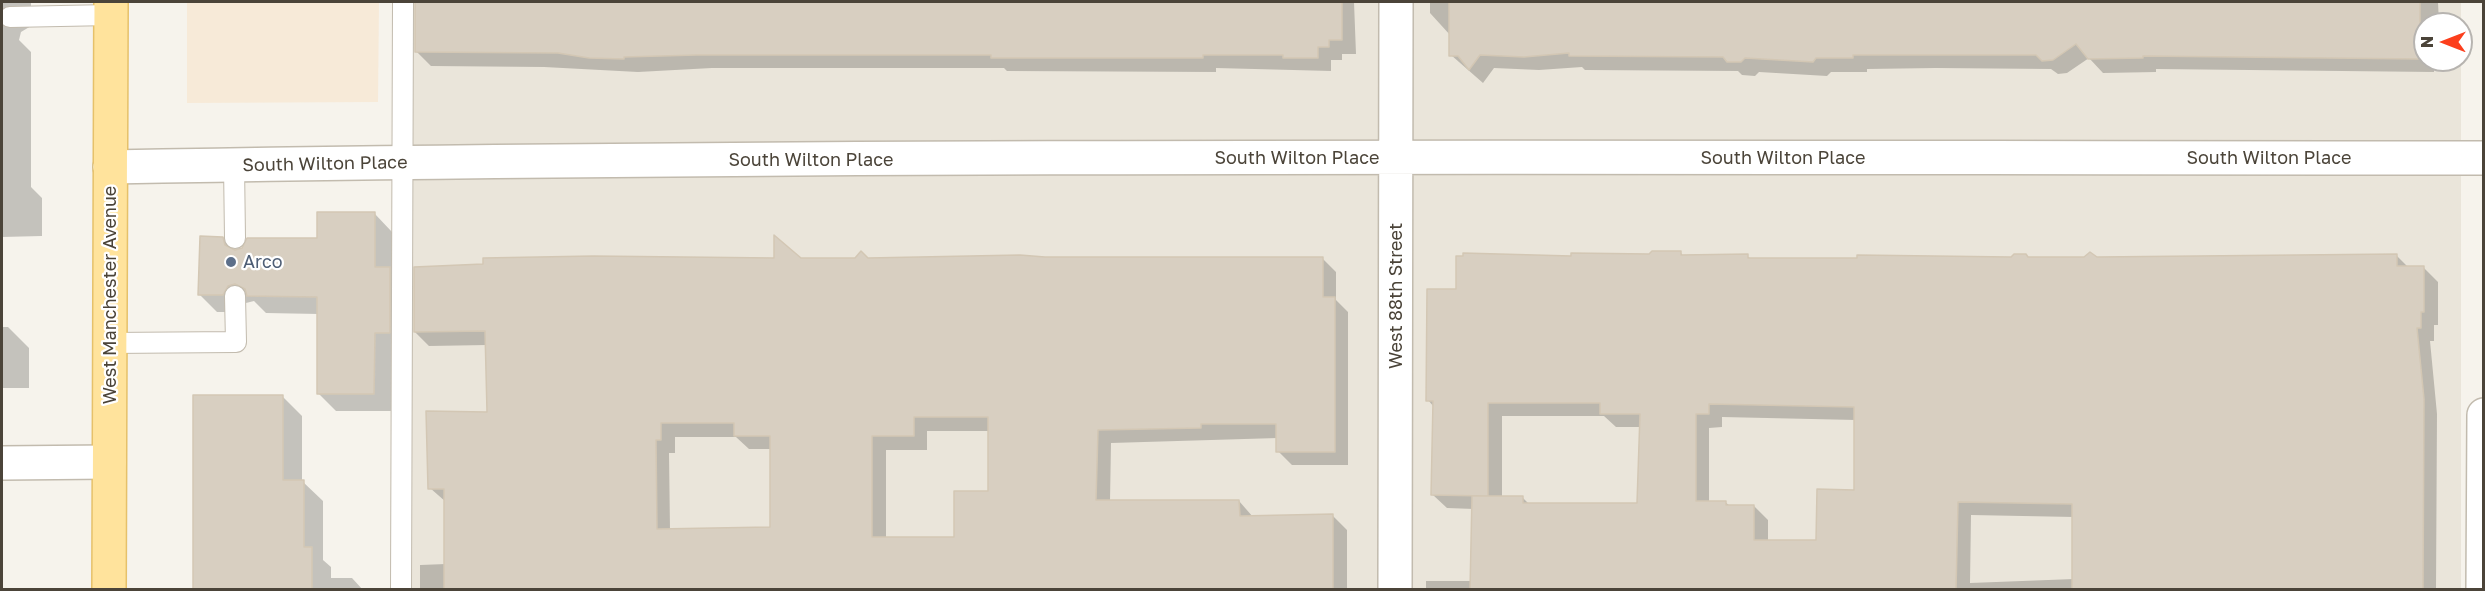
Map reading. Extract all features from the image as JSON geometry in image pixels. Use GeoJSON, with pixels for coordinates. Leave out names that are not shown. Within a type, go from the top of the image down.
{"type":"FeatureCollection","features":[{"type":"Feature","properties":{"kind":"main road","name":"West Manchester Avenue"},"geometry":{"type":"LineString","coordinates":[[109,590],[111,8]]}},
{"type":"Feature","properties":{"kind":"street","name":"West 88th Street"},"geometry":{"type":"LineString","coordinates":[[1395,590],[1396,2]]}},
{"type":"Feature","properties":{"kind":"street","name":"South Wilton Place"},"geometry":{"type":"LineString","coordinates":[[110,167],[403,162],[1396,158],[2484,158]]}},
{"type":"Feature","properties":{"kind":"street"},"geometry":{"type":"LineString","coordinates":[[2483,590],[2484,415]]}},
{"type":"Feature","properties":{"kind":"street"},"geometry":{"type":"LineString","coordinates":[[2,463],[109,462]]}},
{"type":"Feature","properties":{"kind":"lane"},"geometry":{"type":"LineString","coordinates":[[401,590],[403,2]]}},
{"type":"Feature","properties":{"kind":"lane"},"geometry":{"type":"LineString","coordinates":[[10,17],[111,8]]}},
{"type":"Feature","properties":{"kind":"lane"},"geometry":{"type":"LineString","coordinates":[[234,165],[235,238]]}},
{"type":"Feature","properties":{"kind":"lane"},"geometry":{"type":"LineString","coordinates":[[110,343],[236,342],[235,296]]}},
{"type":"Feature","properties":{"kind":"shaded area"},"geometry":{"type":"Polygon","coordinates":[[[187,2],[379,2],[378,102],[187,103],[187,2]]]}},
{"type":"Feature","properties":{"kind":"shaded area"},"geometry":{"type":"Polygon","coordinates":[[[407,2],[2461,2],[2461,12],[2413,12],[2413,72],[2461,72],[2461,589],[408,589],[407,2]]]}},
{"type":"Feature","properties":{"kind":"building"},"geometry":{"type":"Polygon","coordinates":[[[415,2],[1342,2],[1342,40],[1329,40],[1329,47],[1318,47],[1318,58],[1283,58],[1283,55],[1203,55],[1203,58],[991,58],[991,55],[697,55],[624,57],[624,59],[589,58],[558,53],[415,52],[415,2]]]}},
{"type":"Feature","properties":{"kind":"building"},"geometry":{"type":"Polygon","coordinates":[[[1449,2],[2420,2],[2420,12],[2413,12],[2413,59],[2143,56],[2143,58],[2088,59],[2076,44],[2053,60],[2042,61],[2036,55],[1853,55],[1853,58],[1816,58],[1813,62],[1745,58],[1741,62],[1727,62],[1723,57],[1569,56],[1569,53],[1524,57],[1480,55],[1469,70],[1458,56],[1449,56],[1449,2]]]}},
{"type":"Feature","properties":{"kind":"building"},"geometry":{"type":"Polygon","coordinates":[[[317,212],[375,212],[375,267],[390,267],[390,333],[375,333],[374,394],[317,394],[317,297],[247,296],[245,289],[235,284],[228,286],[223,295],[198,295],[200,236],[223,237],[225,245],[235,250],[242,248],[247,238],[317,238],[317,212]]]}},
{"type":"Feature","properties":{"kind":"building"},"geometry":{"type":"Polygon","coordinates":[[[774,235],[801,258],[855,258],[861,251],[868,258],[1020,255],[1045,257],[1323,257],[1323,297],[1335,297],[1335,452],[1276,452],[1276,424],[1201,424],[1201,428],[1098,430],[1096,500],[1239,500],[1240,516],[1333,514],[1333,590],[444,590],[444,489],[428,489],[426,411],[487,412],[485,331],[414,332],[414,267],[483,264],[483,258],[593,256],[774,258],[774,235]],[[914,417],[914,436],[872,436],[872,537],[954,537],[954,491],[988,491],[988,417],[914,417]],[[661,423],[661,440],[656,440],[657,529],[770,527],[770,436],[734,436],[734,423],[661,423]]]}},
{"type":"Feature","properties":{"kind":"building"},"geometry":{"type":"Polygon","coordinates":[[[1652,251],[1681,251],[1681,255],[1748,254],[1748,258],[1857,258],[1857,255],[2011,257],[2014,254],[2026,254],[2028,257],[2084,257],[2090,252],[2097,257],[2397,254],[2397,266],[2424,266],[2424,312],[2421,312],[2421,328],[2417,328],[2424,399],[2423,590],[2072,590],[2072,504],[1958,502],[1956,590],[1470,590],[1472,496],[1488,496],[1431,495],[1433,401],[1426,401],[1427,289],[1456,289],[1456,256],[1463,256],[1463,253],[1571,256],[1571,253],[1649,254],[1652,251]],[[1488,403],[1488,496],[1523,496],[1523,503],[1637,503],[1640,414],[1600,414],[1600,403],[1488,403]],[[1709,404],[1709,414],[1696,414],[1696,501],[1726,501],[1726,505],[1754,505],[1754,540],[1816,540],[1817,489],[1854,490],[1854,407],[1709,404]]]}},
{"type":"Feature","properties":{"kind":"building"},"geometry":{"type":"Polygon","coordinates":[[[193,395],[283,395],[283,480],[304,480],[304,547],[312,547],[312,590],[193,590],[193,395]]]}},
{"type":"Feature","properties":{"kind":"place","name":"Arco"},"geometry":{"type":"Point","coordinates":[231,262]}}]}
